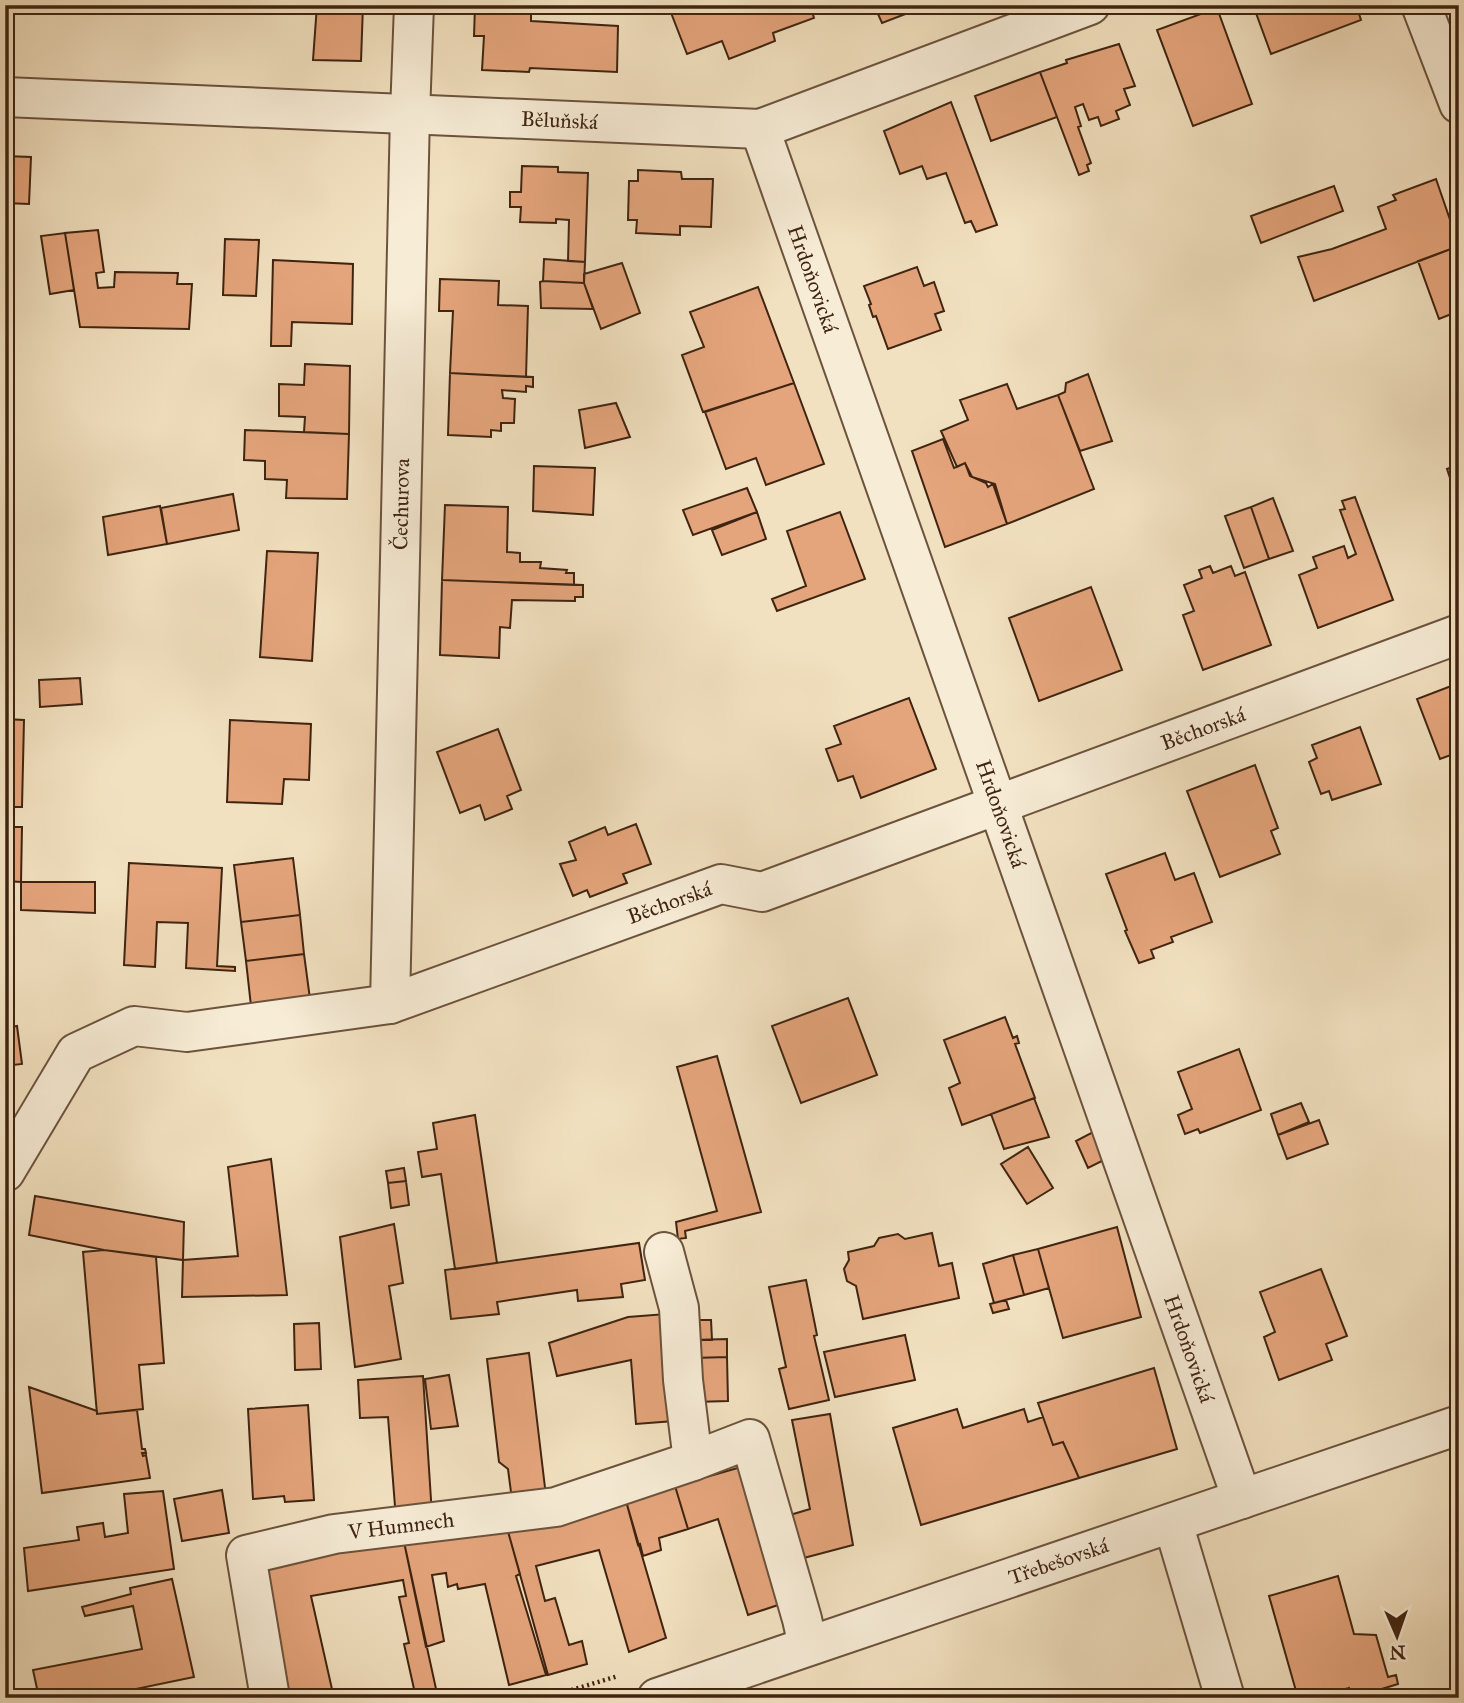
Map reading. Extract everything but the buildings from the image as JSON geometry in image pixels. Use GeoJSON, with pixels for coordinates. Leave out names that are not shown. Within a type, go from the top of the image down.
{"type":"FeatureCollection","features":[{"type":"Feature","properties":{"kind":"street","name":"Čechurova"},"geometry":{"type":"LineString","coordinates":[[390,1003],[414,5]]}},
{"type":"Feature","properties":{"kind":"street","name":"Běluňská"},"geometry":{"type":"LineString","coordinates":[[5,97],[760,129],[1090,5]]}},
{"type":"Feature","properties":{"kind":"street"},"geometry":{"type":"LineString","coordinates":[[1421,5],[1459,104]]}},
{"type":"Feature","properties":{"kind":"street","name":"Hrdoňovická"},"geometry":{"type":"LineString","coordinates":[[760,129],[1242,1499]]}},
{"type":"Feature","properties":{"kind":"street","name":"Běchorská"},"geometry":{"type":"LineString","coordinates":[[5,1172],[76,1053],[134,1026],[187,1031],[390,1003],[721,884],[762,892],[1459,634]]}},
{"type":"Feature","properties":{"kind":"street"},"geometry":{"type":"LineString","coordinates":[[664,1252],[679,1308],[683,1380],[693,1461]]}},
{"type":"Feature","properties":{"kind":"street","name":"Třebešovská"},"geometry":{"type":"LineString","coordinates":[[657,1698],[1459,1425]]}},
{"type":"Feature","properties":{"kind":"street","name":"V Humnech"},"geometry":{"type":"LineString","coordinates":[[270,1698],[246,1555],[334,1534],[556,1507],[750,1439],[808,1646]]}},
{"type":"Feature","properties":{"kind":"street"},"geometry":{"type":"LineString","coordinates":[[1173,1523],[1224,1698]]}}]}
